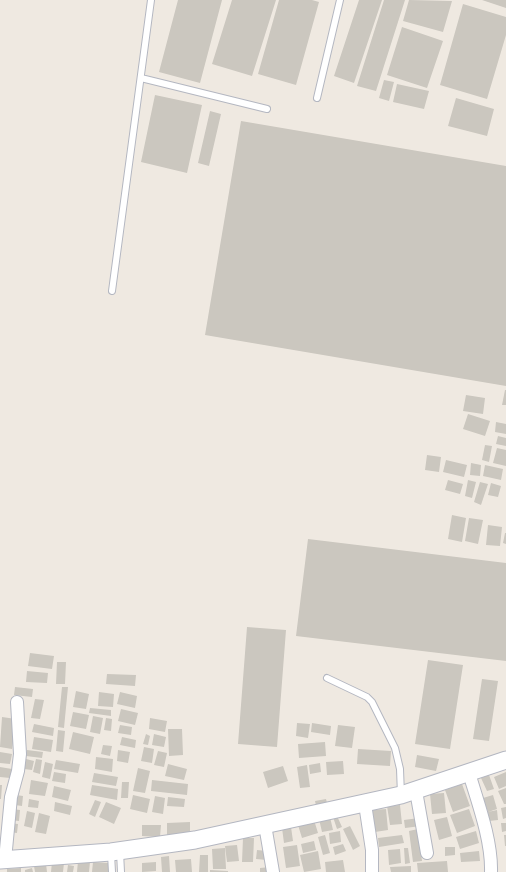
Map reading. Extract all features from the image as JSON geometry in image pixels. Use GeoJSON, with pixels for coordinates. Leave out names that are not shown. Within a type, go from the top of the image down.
{"type":"FeatureCollection","features":[{"type":"Feature","properties":{"kind":"main road"},"geometry":{"type":"LineString","coordinates":[[2,860],[115,851],[195,840],[366,804],[469,774],[506,760]]}},
{"type":"Feature","properties":{"kind":"street"},"geometry":{"type":"LineString","coordinates":[[2,860],[11,797],[18,771],[20,754],[17,702]]}},
{"type":"Feature","properties":{"kind":"street"},"geometry":{"type":"LineString","coordinates":[[469,774],[479,808],[491,861],[491,872]]}},
{"type":"Feature","properties":{"kind":"street"},"geometry":{"type":"LineString","coordinates":[[408,793],[427,853]]}},
{"type":"Feature","properties":{"kind":"street"},"geometry":{"type":"LineString","coordinates":[[366,804],[372,850],[372,872]]}},
{"type":"Feature","properties":{"kind":"street"},"geometry":{"type":"LineString","coordinates":[[265,825],[273,872]]}},
{"type":"Feature","properties":{"kind":"lane"},"geometry":{"type":"LineString","coordinates":[[112,291],[151,0]]}},
{"type":"Feature","properties":{"kind":"lane"},"geometry":{"type":"LineString","coordinates":[[317,98],[340,0]]}},
{"type":"Feature","properties":{"kind":"lane"},"geometry":{"type":"LineString","coordinates":[[141,78],[267,109]]}},
{"type":"Feature","properties":{"kind":"lane"},"geometry":{"type":"LineString","coordinates":[[327,678],[367,697],[372,702],[395,748],[408,793]]}},
{"type":"Feature","properties":{"kind":"lane"},"geometry":{"type":"LineString","coordinates":[[112,872],[115,851]]}},
{"type":"Feature","properties":{"kind":"lane"},"geometry":{"type":"LineString","coordinates":[[115,851],[121,872]]}},
{"type":"Feature","properties":{"kind":"building"},"geometry":{"type":"Polygon","coordinates":[[[178,0],[222,0],[200,83],[159,72],[178,0]]]}},
{"type":"Feature","properties":{"kind":"building"},"geometry":{"type":"Polygon","coordinates":[[[232,0],[276,0],[252,76],[212,64],[232,0]]]}},
{"type":"Feature","properties":{"kind":"building"},"geometry":{"type":"Polygon","coordinates":[[[279,0],[312,0],[319,2],[296,85],[258,74],[279,0]]]}},
{"type":"Feature","properties":{"kind":"building"},"geometry":{"type":"Polygon","coordinates":[[[359,0],[382,0],[354,83],[334,76],[359,0]]]}},
{"type":"Feature","properties":{"kind":"building"},"geometry":{"type":"Polygon","coordinates":[[[384,0],[405,0],[376,91],[357,86],[384,0]]]}},
{"type":"Feature","properties":{"kind":"building"},"geometry":{"type":"Polygon","coordinates":[[[409,0],[452,1],[443,32],[403,21],[409,0]]]}},
{"type":"Feature","properties":{"kind":"building"},"geometry":{"type":"Polygon","coordinates":[[[482,0],[506,0],[506,8],[482,0]]]}},
{"type":"Feature","properties":{"kind":"building"},"geometry":{"type":"Polygon","coordinates":[[[463,4],[506,17],[506,35],[487,99],[440,85],[463,4]]]}},
{"type":"Feature","properties":{"kind":"building"},"geometry":{"type":"Polygon","coordinates":[[[402,27],[443,41],[427,88],[387,75],[402,27]]]}},
{"type":"Feature","properties":{"kind":"building"},"geometry":{"type":"Polygon","coordinates":[[[384,80],[394,82],[389,101],[379,98],[384,80]]]}},
{"type":"Feature","properties":{"kind":"building"},"geometry":{"type":"Polygon","coordinates":[[[397,84],[429,91],[424,109],[393,102],[397,84]]]}},
{"type":"Feature","properties":{"kind":"building"},"geometry":{"type":"Polygon","coordinates":[[[155,95],[202,105],[187,173],[141,162],[155,95]]]}},
{"type":"Feature","properties":{"kind":"building"},"geometry":{"type":"Polygon","coordinates":[[[456,98],[494,109],[487,136],[448,126],[456,98]]]}},
{"type":"Feature","properties":{"kind":"building"},"geometry":{"type":"Polygon","coordinates":[[[210,111],[221,114],[209,166],[198,163],[210,111]]]}},
{"type":"Feature","properties":{"kind":"building"},"geometry":{"type":"Polygon","coordinates":[[[241,121],[506,166],[506,386],[205,335],[241,121]]]}},
{"type":"Feature","properties":{"kind":"building"},"geometry":{"type":"Polygon","coordinates":[[[505,390],[506,405],[502,405],[505,390]]]}},
{"type":"Feature","properties":{"kind":"building"},"geometry":{"type":"Polygon","coordinates":[[[466,395],[485,398],[483,414],[463,411],[466,395]]]}},
{"type":"Feature","properties":{"kind":"building"},"geometry":{"type":"Polygon","coordinates":[[[468,414],[490,421],[485,436],[463,429],[468,414]]]}},
{"type":"Feature","properties":{"kind":"building"},"geometry":{"type":"Polygon","coordinates":[[[496,422],[506,424],[506,434],[495,432],[496,422]]]}},
{"type":"Feature","properties":{"kind":"building"},"geometry":{"type":"Polygon","coordinates":[[[498,436],[506,438],[506,446],[496,444],[498,436]]]}},
{"type":"Feature","properties":{"kind":"building"},"geometry":{"type":"Polygon","coordinates":[[[485,445],[492,446],[489,462],[482,460],[485,445]]]}},
{"type":"Feature","properties":{"kind":"building"},"geometry":{"type":"Polygon","coordinates":[[[497,448],[506,450],[506,466],[493,463],[497,448]]]}},
{"type":"Feature","properties":{"kind":"building"},"geometry":{"type":"Polygon","coordinates":[[[427,455],[441,457],[439,472],[425,470],[427,455]]]}},
{"type":"Feature","properties":{"kind":"building"},"geometry":{"type":"Polygon","coordinates":[[[446,460],[467,465],[464,477],[443,472],[446,460]]]}},
{"type":"Feature","properties":{"kind":"building"},"geometry":{"type":"Polygon","coordinates":[[[471,463],[481,465],[480,476],[470,475],[471,463]]]}},
{"type":"Feature","properties":{"kind":"building"},"geometry":{"type":"Polygon","coordinates":[[[485,465],[503,469],[501,480],[483,476],[485,465]]]}},
{"type":"Feature","properties":{"kind":"building"},"geometry":{"type":"Polygon","coordinates":[[[448,480],[463,484],[460,494],[445,490],[448,480]]]}},
{"type":"Feature","properties":{"kind":"building"},"geometry":{"type":"Polygon","coordinates":[[[468,480],[476,482],[472,498],[465,496],[468,480]]]}},
{"type":"Feature","properties":{"kind":"building"},"geometry":{"type":"Polygon","coordinates":[[[480,482],[488,484],[481,505],[474,502],[480,482]]]}},
{"type":"Feature","properties":{"kind":"building"},"geometry":{"type":"Polygon","coordinates":[[[491,483],[501,486],[498,497],[488,495],[491,483]]]}},
{"type":"Feature","properties":{"kind":"building"},"geometry":{"type":"Polygon","coordinates":[[[452,515],[466,518],[462,542],[448,539],[452,515]]]}},
{"type":"Feature","properties":{"kind":"building"},"geometry":{"type":"Polygon","coordinates":[[[469,518],[483,520],[478,544],[465,541],[469,518]]]}},
{"type":"Feature","properties":{"kind":"building"},"geometry":{"type":"Polygon","coordinates":[[[488,525],[502,527],[500,546],[486,545],[488,525]]]}},
{"type":"Feature","properties":{"kind":"building"},"geometry":{"type":"Polygon","coordinates":[[[506,533],[506,544],[503,543],[506,533]]]}},
{"type":"Feature","properties":{"kind":"building"},"geometry":{"type":"Polygon","coordinates":[[[308,539],[506,563],[506,661],[296,636],[308,539]]]}},
{"type":"Feature","properties":{"kind":"building"},"geometry":{"type":"Polygon","coordinates":[[[247,627],[286,630],[277,747],[238,744],[247,627]]]}},
{"type":"Feature","properties":{"kind":"building"},"geometry":{"type":"Polygon","coordinates":[[[30,653],[54,656],[52,669],[28,666],[30,653]]]}},
{"type":"Feature","properties":{"kind":"building"},"geometry":{"type":"Polygon","coordinates":[[[428,660],[463,665],[450,749],[415,744],[428,660]]]}},
{"type":"Feature","properties":{"kind":"building"},"geometry":{"type":"Polygon","coordinates":[[[57,662],[66,662],[65,684],[56,684],[57,662]]]}},
{"type":"Feature","properties":{"kind":"building"},"geometry":{"type":"Polygon","coordinates":[[[27,671],[48,673],[47,683],[26,682],[27,671]]]}},
{"type":"Feature","properties":{"kind":"building"},"geometry":{"type":"Polygon","coordinates":[[[107,674],[136,675],[135,686],[106,684],[107,674]]]}},
{"type":"Feature","properties":{"kind":"building"},"geometry":{"type":"Polygon","coordinates":[[[482,679],[498,681],[489,741],[473,739],[482,679]]]}},
{"type":"Feature","properties":{"kind":"building"},"geometry":{"type":"Polygon","coordinates":[[[15,687],[33,689],[32,697],[14,695],[15,687]]]}},
{"type":"Feature","properties":{"kind":"building"},"geometry":{"type":"Polygon","coordinates":[[[62,687],[68,687],[64,728],[58,727],[62,687]]]}},
{"type":"Feature","properties":{"kind":"building"},"geometry":{"type":"Polygon","coordinates":[[[76,691],[89,694],[86,709],[73,707],[76,691]]]}},
{"type":"Feature","properties":{"kind":"building"},"geometry":{"type":"Polygon","coordinates":[[[99,692],[114,694],[113,707],[98,706],[99,692]]]}},
{"type":"Feature","properties":{"kind":"building"},"geometry":{"type":"Polygon","coordinates":[[[120,692],[137,696],[135,708],[117,704],[120,692]]]}},
{"type":"Feature","properties":{"kind":"building"},"geometry":{"type":"Polygon","coordinates":[[[35,699],[44,700],[40,719],[31,718],[35,699]]]}},
{"type":"Feature","properties":{"kind":"building"},"geometry":{"type":"Polygon","coordinates":[[[90,708],[111,710],[111,716],[89,713],[90,708]]]}},
{"type":"Feature","properties":{"kind":"building"},"geometry":{"type":"Polygon","coordinates":[[[121,709],[138,713],[135,725],[118,721],[121,709]]]}},
{"type":"Feature","properties":{"kind":"building"},"geometry":{"type":"Polygon","coordinates":[[[73,712],[89,715],[86,729],[70,726],[73,712]]]}},
{"type":"Feature","properties":{"kind":"building"},"geometry":{"type":"Polygon","coordinates":[[[93,716],[103,718],[100,734],[90,732],[93,716]]]}},
{"type":"Feature","properties":{"kind":"building"},"geometry":{"type":"Polygon","coordinates":[[[2,717],[16,719],[12,749],[0,747],[2,717]]]}},
{"type":"Feature","properties":{"kind":"building"},"geometry":{"type":"Polygon","coordinates":[[[106,718],[112,719],[111,731],[104,730],[106,718]]]}},
{"type":"Feature","properties":{"kind":"building"},"geometry":{"type":"Polygon","coordinates":[[[150,718],[167,721],[165,732],[149,729],[150,718]]]}},
{"type":"Feature","properties":{"kind":"building"},"geometry":{"type":"Polygon","coordinates":[[[297,723],[310,724],[308,738],[296,736],[297,723]]]}},
{"type":"Feature","properties":{"kind":"building"},"geometry":{"type":"Polygon","coordinates":[[[312,723],[331,726],[330,735],[311,732],[312,723]]]}},
{"type":"Feature","properties":{"kind":"building"},"geometry":{"type":"Polygon","coordinates":[[[34,724],[54,728],[53,736],[32,732],[34,724]]]}},
{"type":"Feature","properties":{"kind":"building"},"geometry":{"type":"Polygon","coordinates":[[[120,725],[132,727],[131,735],[118,733],[120,725]]]}},
{"type":"Feature","properties":{"kind":"building"},"geometry":{"type":"Polygon","coordinates":[[[338,725],[355,727],[352,748],[335,746],[338,725]]]}},
{"type":"Feature","properties":{"kind":"building"},"geometry":{"type":"Polygon","coordinates":[[[168,729],[182,729],[183,755],[169,756],[168,729]]]}},
{"type":"Feature","properties":{"kind":"building"},"geometry":{"type":"Polygon","coordinates":[[[58,730],[65,731],[63,752],[56,751],[58,730]]]}},
{"type":"Feature","properties":{"kind":"building"},"geometry":{"type":"Polygon","coordinates":[[[73,732],[94,737],[90,754],[69,749],[73,732]]]}},
{"type":"Feature","properties":{"kind":"building"},"geometry":{"type":"Polygon","coordinates":[[[146,734],[150,736],[148,745],[143,744],[146,734]]]}},
{"type":"Feature","properties":{"kind":"building"},"geometry":{"type":"Polygon","coordinates":[[[154,734],[166,737],[164,747],[152,745],[154,734]]]}},
{"type":"Feature","properties":{"kind":"building"},"geometry":{"type":"Polygon","coordinates":[[[34,737],[53,740],[51,752],[32,749],[34,737]]]}},
{"type":"Feature","properties":{"kind":"building"},"geometry":{"type":"Polygon","coordinates":[[[122,737],[136,740],[135,748],[120,745],[122,737]]]}},
{"type":"Feature","properties":{"kind":"building"},"geometry":{"type":"Polygon","coordinates":[[[325,742],[326,756],[299,758],[298,744],[325,742]]]}},
{"type":"Feature","properties":{"kind":"building"},"geometry":{"type":"Polygon","coordinates":[[[103,745],[112,746],[110,756],[101,754],[103,745]]]}},
{"type":"Feature","properties":{"kind":"building"},"geometry":{"type":"Polygon","coordinates":[[[144,747],[154,749],[152,763],[141,761],[144,747]]]}},
{"type":"Feature","properties":{"kind":"building"},"geometry":{"type":"Polygon","coordinates":[[[358,749],[391,751],[390,766],[357,764],[358,749]]]}},
{"type":"Feature","properties":{"kind":"building"},"geometry":{"type":"Polygon","coordinates":[[[27,750],[43,752],[42,758],[26,756],[27,750]]]}},
{"type":"Feature","properties":{"kind":"building"},"geometry":{"type":"Polygon","coordinates":[[[118,750],[130,752],[128,763],[117,761],[118,750]]]}},
{"type":"Feature","properties":{"kind":"building"},"geometry":{"type":"Polygon","coordinates":[[[158,751],[167,753],[164,767],[154,765],[158,751]]]}},
{"type":"Feature","properties":{"kind":"building"},"geometry":{"type":"Polygon","coordinates":[[[0,752],[12,754],[10,764],[0,763],[0,752]]]}},
{"type":"Feature","properties":{"kind":"building"},"geometry":{"type":"Polygon","coordinates":[[[417,755],[439,759],[436,771],[415,767],[417,755]]]}},
{"type":"Feature","properties":{"kind":"building"},"geometry":{"type":"Polygon","coordinates":[[[96,757],[113,759],[112,772],[95,769],[96,757]]]}},
{"type":"Feature","properties":{"kind":"building"},"geometry":{"type":"Polygon","coordinates":[[[26,759],[34,761],[32,770],[24,769],[26,759]]]}},
{"type":"Feature","properties":{"kind":"building"},"geometry":{"type":"Polygon","coordinates":[[[36,759],[42,760],[40,774],[33,772],[36,759]]]}},
{"type":"Feature","properties":{"kind":"building"},"geometry":{"type":"Polygon","coordinates":[[[56,760],[80,764],[78,773],[54,769],[56,760]]]}},
{"type":"Feature","properties":{"kind":"building"},"geometry":{"type":"Polygon","coordinates":[[[343,761],[344,774],[327,775],[326,762],[343,761]]]}},
{"type":"Feature","properties":{"kind":"building"},"geometry":{"type":"Polygon","coordinates":[[[45,762],[53,764],[50,779],[42,777],[45,762]]]}},
{"type":"Feature","properties":{"kind":"building"},"geometry":{"type":"Polygon","coordinates":[[[320,763],[321,772],[310,774],[309,765],[320,763]]]}},
{"type":"Feature","properties":{"kind":"building"},"geometry":{"type":"Polygon","coordinates":[[[168,764],[187,769],[184,780],[165,776],[168,764]]]}},
{"type":"Feature","properties":{"kind":"building"},"geometry":{"type":"Polygon","coordinates":[[[307,765],[310,787],[300,788],[297,767],[307,765]]]}},
{"type":"Feature","properties":{"kind":"building"},"geometry":{"type":"Polygon","coordinates":[[[283,766],[288,781],[268,788],[263,772],[283,766]]]}},
{"type":"Feature","properties":{"kind":"building"},"geometry":{"type":"Polygon","coordinates":[[[0,767],[12,769],[10,778],[0,777],[0,767]]]}},
{"type":"Feature","properties":{"kind":"building"},"geometry":{"type":"Polygon","coordinates":[[[138,768],[150,771],[145,793],[133,791],[138,768]]]}},
{"type":"Feature","properties":{"kind":"building"},"geometry":{"type":"Polygon","coordinates":[[[54,772],[66,774],[65,783],[52,781],[54,772]]]}},
{"type":"Feature","properties":{"kind":"building"},"geometry":{"type":"Polygon","coordinates":[[[506,772],[506,786],[499,789],[494,777],[506,772]]]}},
{"type":"Feature","properties":{"kind":"building"},"geometry":{"type":"Polygon","coordinates":[[[94,773],[118,777],[116,786],[92,782],[94,773]]]}},
{"type":"Feature","properties":{"kind":"building"},"geometry":{"type":"Polygon","coordinates":[[[489,775],[494,789],[487,791],[481,778],[489,775]]]}},
{"type":"Feature","properties":{"kind":"building"},"geometry":{"type":"Polygon","coordinates":[[[31,780],[48,783],[45,796],[29,794],[31,780]]]}},
{"type":"Feature","properties":{"kind":"building"},"geometry":{"type":"Polygon","coordinates":[[[152,780],[188,784],[187,795],[151,791],[152,780]]]}},
{"type":"Feature","properties":{"kind":"building"},"geometry":{"type":"Polygon","coordinates":[[[122,782],[129,782],[128,798],[121,798],[122,782]]]}},
{"type":"Feature","properties":{"kind":"building"},"geometry":{"type":"Polygon","coordinates":[[[462,784],[470,806],[453,812],[445,790],[462,784]]]}},
{"type":"Feature","properties":{"kind":"building"},"geometry":{"type":"Polygon","coordinates":[[[0,785],[2,785],[1,799],[0,799],[0,785]]]}},
{"type":"Feature","properties":{"kind":"building"},"geometry":{"type":"Polygon","coordinates":[[[92,785],[118,789],[117,800],[90,795],[92,785]]]}},
{"type":"Feature","properties":{"kind":"building"},"geometry":{"type":"Polygon","coordinates":[[[54,786],[71,790],[68,801],[52,797],[54,786]]]}},
{"type":"Feature","properties":{"kind":"building"},"geometry":{"type":"Polygon","coordinates":[[[506,788],[506,804],[504,804],[498,791],[506,788]]]}},
{"type":"Feature","properties":{"kind":"building"},"geometry":{"type":"Polygon","coordinates":[[[444,793],[446,813],[432,814],[430,794],[444,793]]]}},
{"type":"Feature","properties":{"kind":"building"},"geometry":{"type":"Polygon","coordinates":[[[16,795],[23,796],[22,806],[15,805],[16,795]]]}},
{"type":"Feature","properties":{"kind":"building"},"geometry":{"type":"Polygon","coordinates":[[[133,795],[150,799],[147,813],[130,809],[133,795]]]}},
{"type":"Feature","properties":{"kind":"building"},"geometry":{"type":"Polygon","coordinates":[[[493,795],[497,809],[488,812],[483,798],[493,795]]]}},
{"type":"Feature","properties":{"kind":"building"},"geometry":{"type":"Polygon","coordinates":[[[155,796],[165,798],[163,814],[152,812],[155,796]]]}},
{"type":"Feature","properties":{"kind":"building"},"geometry":{"type":"Polygon","coordinates":[[[168,797],[185,799],[184,807],[167,806],[168,797]]]}},
{"type":"Feature","properties":{"kind":"building"},"geometry":{"type":"Polygon","coordinates":[[[29,799],[39,801],[38,808],[28,807],[29,799]]]}},
{"type":"Feature","properties":{"kind":"building"},"geometry":{"type":"Polygon","coordinates":[[[326,799],[328,807],[317,810],[315,801],[326,799]]]}},
{"type":"Feature","properties":{"kind":"building"},"geometry":{"type":"Polygon","coordinates":[[[95,800],[101,802],[95,817],[89,814],[95,800]]]}},
{"type":"Feature","properties":{"kind":"building"},"geometry":{"type":"Polygon","coordinates":[[[55,802],[72,806],[70,815],[54,811],[55,802]]]}},
{"type":"Feature","properties":{"kind":"building"},"geometry":{"type":"Polygon","coordinates":[[[106,802],[121,808],[114,824],[99,817],[106,802]]]}},
{"type":"Feature","properties":{"kind":"building"},"geometry":{"type":"Polygon","coordinates":[[[400,805],[402,824],[390,825],[387,806],[400,805]]]}},
{"type":"Feature","properties":{"kind":"building"},"geometry":{"type":"Polygon","coordinates":[[[506,807],[506,818],[503,819],[501,808],[506,807]]]}},
{"type":"Feature","properties":{"kind":"building"},"geometry":{"type":"Polygon","coordinates":[[[12,809],[20,810],[19,821],[11,820],[12,809]]]}},
{"type":"Feature","properties":{"kind":"building"},"geometry":{"type":"Polygon","coordinates":[[[386,809],[388,830],[375,832],[372,810],[386,809]]]}},
{"type":"Feature","properties":{"kind":"building"},"geometry":{"type":"Polygon","coordinates":[[[469,809],[475,826],[457,833],[450,815],[469,809]]]}},
{"type":"Feature","properties":{"kind":"building"},"geometry":{"type":"Polygon","coordinates":[[[497,810],[498,820],[489,821],[488,812],[497,810]]]}},
{"type":"Feature","properties":{"kind":"building"},"geometry":{"type":"Polygon","coordinates":[[[27,811],[35,813],[32,828],[24,826],[27,811]]]}},
{"type":"Feature","properties":{"kind":"building"},"geometry":{"type":"Polygon","coordinates":[[[39,813],[50,816],[46,834],[35,832],[39,813]]]}},
{"type":"Feature","properties":{"kind":"building"},"geometry":{"type":"Polygon","coordinates":[[[337,816],[342,827],[337,829],[333,817],[337,816]]]}},
{"type":"Feature","properties":{"kind":"building"},"geometry":{"type":"Polygon","coordinates":[[[330,817],[333,830],[322,832],[319,819],[330,817]]]}},
{"type":"Feature","properties":{"kind":"building"},"geometry":{"type":"Polygon","coordinates":[[[447,817],[452,836],[439,840],[434,820],[447,817]]]}},
{"type":"Feature","properties":{"kind":"building"},"geometry":{"type":"Polygon","coordinates":[[[419,818],[421,826],[405,828],[404,820],[419,818]]]}},
{"type":"Feature","properties":{"kind":"building"},"geometry":{"type":"Polygon","coordinates":[[[314,820],[318,833],[302,838],[298,825],[314,820]]]}},
{"type":"Feature","properties":{"kind":"building"},"geometry":{"type":"Polygon","coordinates":[[[190,822],[190,835],[167,835],[167,823],[190,822]]]}},
{"type":"Feature","properties":{"kind":"building"},"geometry":{"type":"Polygon","coordinates":[[[10,823],[18,824],[17,833],[9,832],[10,823]]]}},
{"type":"Feature","properties":{"kind":"building"},"geometry":{"type":"Polygon","coordinates":[[[501,823],[506,823],[506,831],[502,832],[501,823]]]}},
{"type":"Feature","properties":{"kind":"building"},"geometry":{"type":"Polygon","coordinates":[[[142,825],[161,825],[160,837],[142,836],[142,825]]]}},
{"type":"Feature","properties":{"kind":"building"},"geometry":{"type":"Polygon","coordinates":[[[350,826],[360,846],[353,850],[343,829],[350,826]]]}},
{"type":"Feature","properties":{"kind":"building"},"geometry":{"type":"Polygon","coordinates":[[[291,827],[293,841],[284,843],[282,828],[291,827]]]}},
{"type":"Feature","properties":{"kind":"building"},"geometry":{"type":"Polygon","coordinates":[[[418,829],[422,861],[413,862],[409,831],[418,829]]]}},
{"type":"Feature","properties":{"kind":"building"},"geometry":{"type":"Polygon","coordinates":[[[340,831],[341,842],[330,844],[329,833],[340,831]]]}},
{"type":"Feature","properties":{"kind":"building"},"geometry":{"type":"Polygon","coordinates":[[[476,831],[479,843],[460,849],[456,837],[476,831]]]}},
{"type":"Feature","properties":{"kind":"building"},"geometry":{"type":"Polygon","coordinates":[[[325,835],[330,853],[323,855],[318,837],[325,835]]]}},
{"type":"Feature","properties":{"kind":"building"},"geometry":{"type":"Polygon","coordinates":[[[402,835],[404,843],[379,847],[378,838],[402,835]]]}},
{"type":"Feature","properties":{"kind":"building"},"geometry":{"type":"Polygon","coordinates":[[[504,835],[506,835],[506,846],[505,846],[504,835]]]}},
{"type":"Feature","properties":{"kind":"building"},"geometry":{"type":"Polygon","coordinates":[[[243,838],[254,838],[253,862],[242,862],[243,838]]]}},
{"type":"Feature","properties":{"kind":"building"},"geometry":{"type":"Polygon","coordinates":[[[314,841],[316,850],[303,853],[301,844],[314,841]]]}},
{"type":"Feature","properties":{"kind":"building"},"geometry":{"type":"Polygon","coordinates":[[[343,844],[346,851],[335,855],[333,847],[343,844]]]}},
{"type":"Feature","properties":{"kind":"building"},"geometry":{"type":"Polygon","coordinates":[[[237,845],[239,861],[227,862],[225,846],[237,845]]]}},
{"type":"Feature","properties":{"kind":"building"},"geometry":{"type":"Polygon","coordinates":[[[297,845],[300,866],[286,868],[283,847],[297,845]]]}},
{"type":"Feature","properties":{"kind":"building"},"geometry":{"type":"Polygon","coordinates":[[[445,847],[455,847],[455,855],[445,856],[445,847]]]}},
{"type":"Feature","properties":{"kind":"building"},"geometry":{"type":"Polygon","coordinates":[[[225,848],[226,869],[213,869],[212,849],[225,848]]]}},
{"type":"Feature","properties":{"kind":"building"},"geometry":{"type":"Polygon","coordinates":[[[404,848],[408,848],[410,863],[405,864],[404,848]]]}},
{"type":"Feature","properties":{"kind":"building"},"geometry":{"type":"Polygon","coordinates":[[[400,849],[401,863],[389,865],[388,850],[400,849]]]}},
{"type":"Feature","properties":{"kind":"building"},"geometry":{"type":"Polygon","coordinates":[[[257,850],[267,851],[267,860],[256,859],[257,850]]]}},
{"type":"Feature","properties":{"kind":"building"},"geometry":{"type":"Polygon","coordinates":[[[318,851],[321,869],[304,872],[300,855],[318,851]]]}},
{"type":"Feature","properties":{"kind":"building"},"geometry":{"type":"Polygon","coordinates":[[[479,851],[480,861],[461,862],[460,853],[479,851]]]}},
{"type":"Feature","properties":{"kind":"building"},"geometry":{"type":"Polygon","coordinates":[[[200,855],[208,855],[208,872],[199,872],[200,855]]]}},
{"type":"Feature","properties":{"kind":"building"},"geometry":{"type":"Polygon","coordinates":[[[169,856],[170,872],[162,872],[161,857],[169,856]]]}},
{"type":"Feature","properties":{"kind":"building"},"geometry":{"type":"Polygon","coordinates":[[[191,859],[192,872],[176,872],[175,860],[191,859]]]}},
{"type":"Feature","properties":{"kind":"building"},"geometry":{"type":"Polygon","coordinates":[[[343,860],[345,872],[326,872],[325,862],[343,860]]]}},
{"type":"Feature","properties":{"kind":"building"},"geometry":{"type":"Polygon","coordinates":[[[78,861],[90,862],[89,872],[77,872],[78,861]]]}},
{"type":"Feature","properties":{"kind":"building"},"geometry":{"type":"Polygon","coordinates":[[[447,861],[448,872],[418,872],[417,863],[447,861]]]}},
{"type":"Feature","properties":{"kind":"building"},"geometry":{"type":"Polygon","coordinates":[[[52,862],[64,863],[63,872],[51,872],[52,862]]]}},
{"type":"Feature","properties":{"kind":"building"},"geometry":{"type":"Polygon","coordinates":[[[93,862],[109,863],[109,872],[92,872],[93,862]]]}},
{"type":"Feature","properties":{"kind":"building"},"geometry":{"type":"Polygon","coordinates":[[[156,862],[156,871],[142,872],[142,863],[156,862]]]}},
{"type":"Feature","properties":{"kind":"building"},"geometry":{"type":"Polygon","coordinates":[[[46,864],[47,872],[35,872],[34,866],[46,864]]]}},
{"type":"Feature","properties":{"kind":"building"},"geometry":{"type":"Polygon","coordinates":[[[68,865],[74,866],[73,872],[67,872],[68,865]]]}},
{"type":"Feature","properties":{"kind":"building"},"geometry":{"type":"Polygon","coordinates":[[[411,866],[411,872],[391,872],[390,867],[411,866]]]}},
{"type":"Feature","properties":{"kind":"building"},"geometry":{"type":"Polygon","coordinates":[[[270,867],[270,872],[260,872],[260,868],[270,867]]]}},
{"type":"Feature","properties":{"kind":"building"},"geometry":{"type":"Polygon","coordinates":[[[21,868],[21,872],[7,872],[7,869],[21,868]]]}},
{"type":"Feature","properties":{"kind":"building"},"geometry":{"type":"Polygon","coordinates":[[[32,868],[33,872],[25,872],[25,870],[32,868]]]}},
{"type":"Feature","properties":{"kind":"building"},"geometry":{"type":"Polygon","coordinates":[[[210,870],[228,871],[228,872],[210,872],[210,870]]]}}]}
